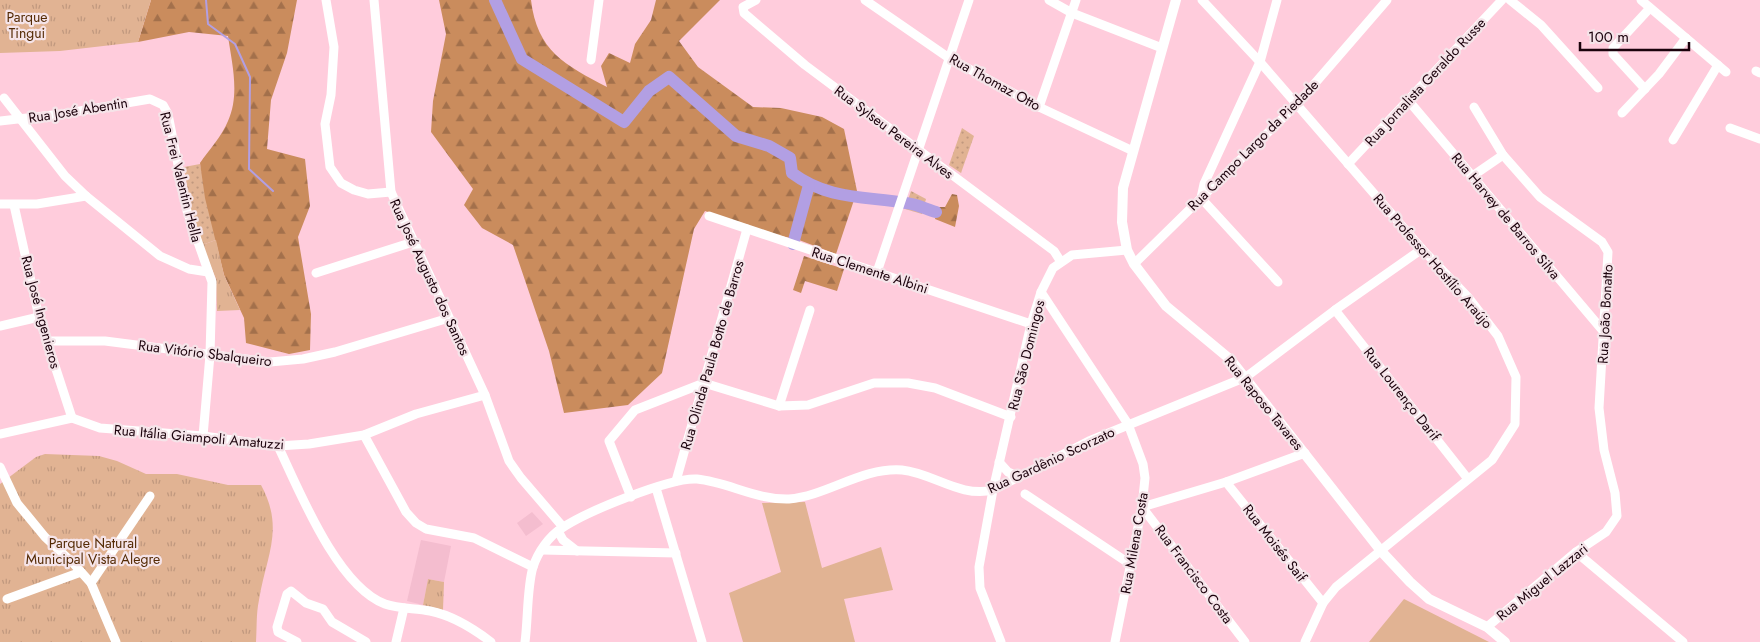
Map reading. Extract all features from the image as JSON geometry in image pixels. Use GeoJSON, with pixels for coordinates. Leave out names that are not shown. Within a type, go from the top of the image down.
{"type":"FeatureCollection","features":[{"type":"Feature","properties":{"kind":"main road","name":"Rua Raposo Tavares"},"geometry":{"type":"LineString","coordinates":[[1176,0],[1124,188],[1122,208],[1127,250],[1134,264],[1166,306],[1214,343],[1246,377],[1381,551],[1410,582],[1429,599],[1487,627],[1505,642]]}},
{"type":"Feature","properties":{"kind":"street"},"geometry":{"type":"LineString","coordinates":[[326,0],[334,47],[332,95],[325,124],[330,167],[340,184],[354,190],[368,194],[390,192]]}},
{"type":"Feature","properties":{"kind":"street","name":"Rua José Augusto dos Santos"},"geometry":{"type":"LineString","coordinates":[[374,0],[390,192],[485,394],[509,460],[520,478],[560,529],[570,547],[580,552]]}},
{"type":"Feature","properties":{"kind":"street"},"geometry":{"type":"LineString","coordinates":[[591,60],[599,0]]}},
{"type":"Feature","properties":{"kind":"street","name":"Rua Sylseu Pereira Alves"},"geometry":{"type":"LineString","coordinates":[[756,0],[743,7],[744,13],[806,65],[1054,252],[1061,262]]}},
{"type":"Feature","properties":{"kind":"street","name":"Rua Thomaz Otto"},"geometry":{"type":"LineString","coordinates":[[865,0],[949,58],[1039,107],[1133,151]]}},
{"type":"Feature","properties":{"kind":"street"},"geometry":{"type":"LineString","coordinates":[[877,272],[969,0]]}},
{"type":"Feature","properties":{"kind":"street"},"geometry":{"type":"LineString","coordinates":[[1050,0],[1072,13],[1162,48]]}},
{"type":"Feature","properties":{"kind":"street"},"geometry":{"type":"LineString","coordinates":[[1039,107],[1076,0]]}},
{"type":"Feature","properties":{"kind":"street","name":"Rua Professor Hostílio Araújo"},"geometry":{"type":"LineString","coordinates":[[1202,0],[1260,62],[1422,249],[1468,297],[1498,336],[1516,377],[1515,424],[1492,460],[1336,587],[1323,603],[1305,642]]}},
{"type":"Feature","properties":{"kind":"street"},"geometry":{"type":"LineString","coordinates":[[1277,0],[1260,62],[1204,184],[1201,198],[1278,282]]}},
{"type":"Feature","properties":{"kind":"street","name":"Rua Jornalista Geraldo Russe"},"geometry":{"type":"LineString","coordinates":[[1348,164],[1502,0]]}},
{"type":"Feature","properties":{"kind":"street"},"geometry":{"type":"LineString","coordinates":[[1510,0],[1541,25],[1598,88]]}},
{"type":"Feature","properties":{"kind":"street"},"geometry":{"type":"LineString","coordinates":[[1641,0],[1726,72]]}},
{"type":"Feature","properties":{"kind":"street","name":"Rua Campo Largo da Piedade"},"geometry":{"type":"LineString","coordinates":[[1134,264],[1297,104],[1386,1]]}},
{"type":"Feature","properties":{"kind":"street"},"geometry":{"type":"LineString","coordinates":[[1645,89],[1613,54],[1613,48],[1650,8]]}},
{"type":"Feature","properties":{"kind":"street"},"geometry":{"type":"LineString","coordinates":[[1622,113],[1645,89],[1686,38]]}},
{"type":"Feature","properties":{"kind":"street"},"geometry":{"type":"LineString","coordinates":[[1673,140],[1718,65]]}},
{"type":"Feature","properties":{"kind":"street"},"geometry":{"type":"LineString","coordinates":[[4,98],[65,176],[86,196],[160,256],[189,269],[208,272]]}},
{"type":"Feature","properties":{"kind":"street","name":"Rua José Abentin"},"geometry":{"type":"LineString","coordinates":[[0,121],[140,100],[156,100]]}},
{"type":"Feature","properties":{"kind":"street","name":"Rua Frei Valentin Hella"},"geometry":{"type":"LineString","coordinates":[[156,100],[163,105],[168,114],[187,211],[213,291],[203,436]]}},
{"type":"Feature","properties":{"kind":"street","name":"Rua Harvey de Barros Silva"},"geometry":{"type":"LineString","coordinates":[[1408,100],[1471,177],[1604,332]]}},
{"type":"Feature","properties":{"kind":"street","name":"Rua João Bonatto"},"geometry":{"type":"LineString","coordinates":[[1474,106],[1503,155],[1540,198],[1602,242],[1608,252],[1599,408],[1604,450],[1615,493],[1617,516]]}},
{"type":"Feature","properties":{"kind":"street"},"geometry":{"type":"LineString","coordinates":[[1730,128],[1760,139]]}},
{"type":"Feature","properties":{"kind":"street"},"geometry":{"type":"LineString","coordinates":[[1471,177],[1503,155]]}},
{"type":"Feature","properties":{"kind":"street"},"geometry":{"type":"LineString","coordinates":[[0,204],[37,204],[86,196]]}},
{"type":"Feature","properties":{"kind":"street","name":"Rua José Ingenieros"},"geometry":{"type":"LineString","coordinates":[[14,205],[39,317],[72,418]]}},
{"type":"Feature","properties":{"kind":"street","name":"Rua Clemente Albini"},"geometry":{"type":"LineString","coordinates":[[709,216],[1031,324]]}},
{"type":"Feature","properties":{"kind":"street","name":"Rua Olinda Paula Botto de Barros"},"geometry":{"type":"LineString","coordinates":[[676,481],[747,229]]}},
{"type":"Feature","properties":{"kind":"street"},"geometry":{"type":"LineString","coordinates":[[316,273],[413,242]]}},
{"type":"Feature","properties":{"kind":"street","name":"Rua Gardênio Scorzato"},"geometry":{"type":"LineString","coordinates":[[525,642],[533,567],[542,550],[560,529],[631,497],[676,481],[696,479],[767,498],[790,499],[824,491],[847,482],[888,471],[903,470],[969,492],[980,493],[992,490],[1089,441],[1246,377],[1335,310],[1422,249]]}},
{"type":"Feature","properties":{"kind":"street"},"geometry":{"type":"LineString","coordinates":[[1061,262],[1072,256],[1127,250]]}},
{"type":"Feature","properties":{"kind":"street","name":"Rua São Domingos"},"geometry":{"type":"LineString","coordinates":[[1002,642],[987,609],[980,588],[979,574],[992,490],[1011,417],[1031,324],[1041,292],[1053,268],[1061,262]]}},
{"type":"Feature","properties":{"kind":"street","name":"Rua Milena Costa"},"geometry":{"type":"LineString","coordinates":[[1041,292],[1128,424],[1143,464],[1145,478],[1142,507],[1115,642]]}},
{"type":"Feature","properties":{"kind":"street"},"geometry":{"type":"LineString","coordinates":[[780,406],[810,310]]}},
{"type":"Feature","properties":{"kind":"street","name":"Rua Lourenço Darif"},"geometry":{"type":"LineString","coordinates":[[1335,310],[1468,479]]}},
{"type":"Feature","properties":{"kind":"street"},"geometry":{"type":"LineString","coordinates":[[0,326],[39,317]]}},
{"type":"Feature","properties":{"kind":"street","name":"Rua Vitório Sbalqueiro"},"geometry":{"type":"LineString","coordinates":[[46,341],[104,341],[270,362],[303,359],[335,352],[449,318]]}},
{"type":"Feature","properties":{"kind":"street"},"geometry":{"type":"LineString","coordinates":[[631,497],[609,441],[635,410],[704,383],[780,406],[808,405],[874,383],[890,382],[936,388],[1011,417]]}},
{"type":"Feature","properties":{"kind":"street","name":"Rua Itália Giampoli Amatuzzi"},"geometry":{"type":"LineString","coordinates":[[72,418],[100,428],[203,436],[278,446],[309,444],[364,435],[416,414],[485,394]]}},
{"type":"Feature","properties":{"kind":"street"},"geometry":{"type":"LineString","coordinates":[[0,434],[72,418]]}},
{"type":"Feature","properties":{"kind":"street"},"geometry":{"type":"LineString","coordinates":[[364,435],[406,512],[416,523],[426,529],[474,538],[533,567]]}},
{"type":"Feature","properties":{"kind":"street"},"geometry":{"type":"LineString","coordinates":[[278,446],[337,560],[377,600],[404,608],[431,611],[459,622],[491,642]]}},
{"type":"Feature","properties":{"kind":"street"},"geometry":{"type":"LineString","coordinates":[[1142,507],[1226,482],[1305,453]]}},
{"type":"Feature","properties":{"kind":"street"},"geometry":{"type":"LineString","coordinates":[[1000,462],[1008,472],[1018,476]]}},
{"type":"Feature","properties":{"kind":"street"},"geometry":{"type":"LineString","coordinates":[[0,467],[17,502],[45,537],[90,583],[116,642]]}},
{"type":"Feature","properties":{"kind":"street","name":"Rua Moisés Saif"},"geometry":{"type":"LineString","coordinates":[[1226,482],[1323,603]]}},
{"type":"Feature","properties":{"kind":"street"},"geometry":{"type":"LineString","coordinates":[[656,488],[702,642]]}},
{"type":"Feature","properties":{"kind":"street"},"geometry":{"type":"LineString","coordinates":[[1025,494],[1130,564]]}},
{"type":"Feature","properties":{"kind":"street"},"geometry":{"type":"LineString","coordinates":[[90,583],[150,496]]}},
{"type":"Feature","properties":{"kind":"street","name":"Rua Francisco Costa"},"geometry":{"type":"LineString","coordinates":[[1142,507],[1245,642]]}},
{"type":"Feature","properties":{"kind":"street","name":"Rua Miguel Lazzari"},"geometry":{"type":"LineString","coordinates":[[1487,627],[1576,552],[1606,532],[1617,516]]}},
{"type":"Feature","properties":{"kind":"street"},"geometry":{"type":"LineString","coordinates":[[542,550],[676,553]]}},
{"type":"Feature","properties":{"kind":"street"},"geometry":{"type":"LineString","coordinates":[[1576,552],[1683,642]]}},
{"type":"Feature","properties":{"kind":"street"},"geometry":{"type":"LineString","coordinates":[[7,599],[40,589],[80,572]]}},
{"type":"Feature","properties":{"kind":"street"},"geometry":{"type":"LineString","coordinates":[[297,642],[278,632],[277,627],[288,594],[291,591],[295,592],[306,603],[322,609],[332,622],[366,642]]}},
{"type":"Feature","properties":{"kind":"street"},"geometry":{"type":"LineString","coordinates":[[396,642],[404,608]]}},
{"type":"Feature","properties":{"kind":"shaded area"},"geometry":{"type":"Polygon","coordinates":[[[532,512],[543,524],[526,536],[517,523],[532,512]]]}},
{"type":"Feature","properties":{"kind":"shaded area"},"geometry":{"type":"Polygon","coordinates":[[[421,540],[451,546],[444,582],[428,579],[423,605],[407,601],[421,540]]]}},
{"type":"Feature","properties":{"kind":"green space","name":"Parque Tingui"},"geometry":{"type":"Polygon","coordinates":[[[0,0],[151,0],[138,42],[60,51],[0,53],[0,0]]]}},
{"type":"Feature","properties":{"kind":"green space"},"geometry":{"type":"Polygon","coordinates":[[[151,0],[297,0],[287,53],[271,100],[267,149],[305,159],[310,206],[298,237],[311,314],[310,350],[289,354],[246,343],[244,318],[224,275],[205,198],[200,163],[222,132],[232,111],[234,79],[228,36],[189,32],[138,42],[151,0]]]}},
{"type":"Feature","properties":{"kind":"green space"},"geometry":{"type":"Polygon","coordinates":[[[439,0],[531,0],[534,17],[547,44],[566,63],[607,87],[601,66],[609,53],[630,63],[635,44],[651,20],[656,0],[720,0],[679,41],[698,67],[753,107],[781,108],[822,117],[844,129],[857,191],[836,254],[799,240],[768,233],[705,211],[694,229],[662,373],[628,405],[564,413],[549,351],[513,245],[482,228],[464,205],[473,189],[431,132],[433,101],[446,34],[439,0]]]}},
{"type":"Feature","properties":{"kind":"green space"},"geometry":{"type":"Polygon","coordinates":[[[962,128],[974,136],[961,173],[949,165],[962,128]]]}},
{"type":"Feature","properties":{"kind":"green space"},"geometry":{"type":"Polygon","coordinates":[[[200,164],[216,240],[202,245],[191,211],[184,167],[200,164]]]}},
{"type":"Feature","properties":{"kind":"green space"},"geometry":{"type":"Polygon","coordinates":[[[911,191],[926,199],[922,214],[905,209],[911,191]]]}},
{"type":"Feature","properties":{"kind":"green space"},"geometry":{"type":"Polygon","coordinates":[[[952,194],[957,195],[959,206],[955,227],[935,219],[937,207],[945,207],[952,194]]]}},
{"type":"Feature","properties":{"kind":"green space"},"geometry":{"type":"Polygon","coordinates":[[[216,240],[224,275],[240,310],[217,311],[216,279],[202,245],[216,240]]]}},
{"type":"Feature","properties":{"kind":"green space"},"geometry":{"type":"Polygon","coordinates":[[[804,256],[844,269],[837,291],[805,281],[801,293],[793,290],[804,256]]]}},
{"type":"Feature","properties":{"kind":"green space","name":"Parque Natural Municipal Vista Alegre"},"geometry":{"type":"Polygon","coordinates":[[[45,454],[99,456],[117,461],[146,474],[177,474],[228,485],[261,485],[272,515],[273,529],[272,542],[258,605],[256,642],[0,642],[0,484],[36,457],[45,454]]]}},
{"type":"Feature","properties":{"kind":"green space"},"geometry":{"type":"Polygon","coordinates":[[[805,502],[822,568],[881,547],[893,590],[844,599],[855,642],[743,642],[729,593],[781,572],[762,503],[805,502]]]}},
{"type":"Feature","properties":{"kind":"green space"},"geometry":{"type":"Polygon","coordinates":[[[428,579],[444,582],[443,610],[423,605],[428,579]]]}},
{"type":"Feature","properties":{"kind":"green space"},"geometry":{"type":"Polygon","coordinates":[[[1404,599],[1489,642],[1369,642],[1404,599]]]}},
{"type":"Feature","properties":{"kind":"waterway"},"geometry":{"type":"LineString","coordinates":[[206,0],[208,24],[235,44],[250,77],[249,169],[273,191]]}},
{"type":"Feature","properties":{"kind":"waterway"},"geometry":{"type":"LineString","coordinates":[[495,0],[522,59],[624,122],[649,91],[669,77],[736,136],[769,146],[790,158],[792,173],[806,182],[833,193],[917,205],[936,212]]}},
{"type":"Feature","properties":{"kind":"waterway"},"geometry":{"type":"LineString","coordinates":[[793,244],[809,185]]}}]}
